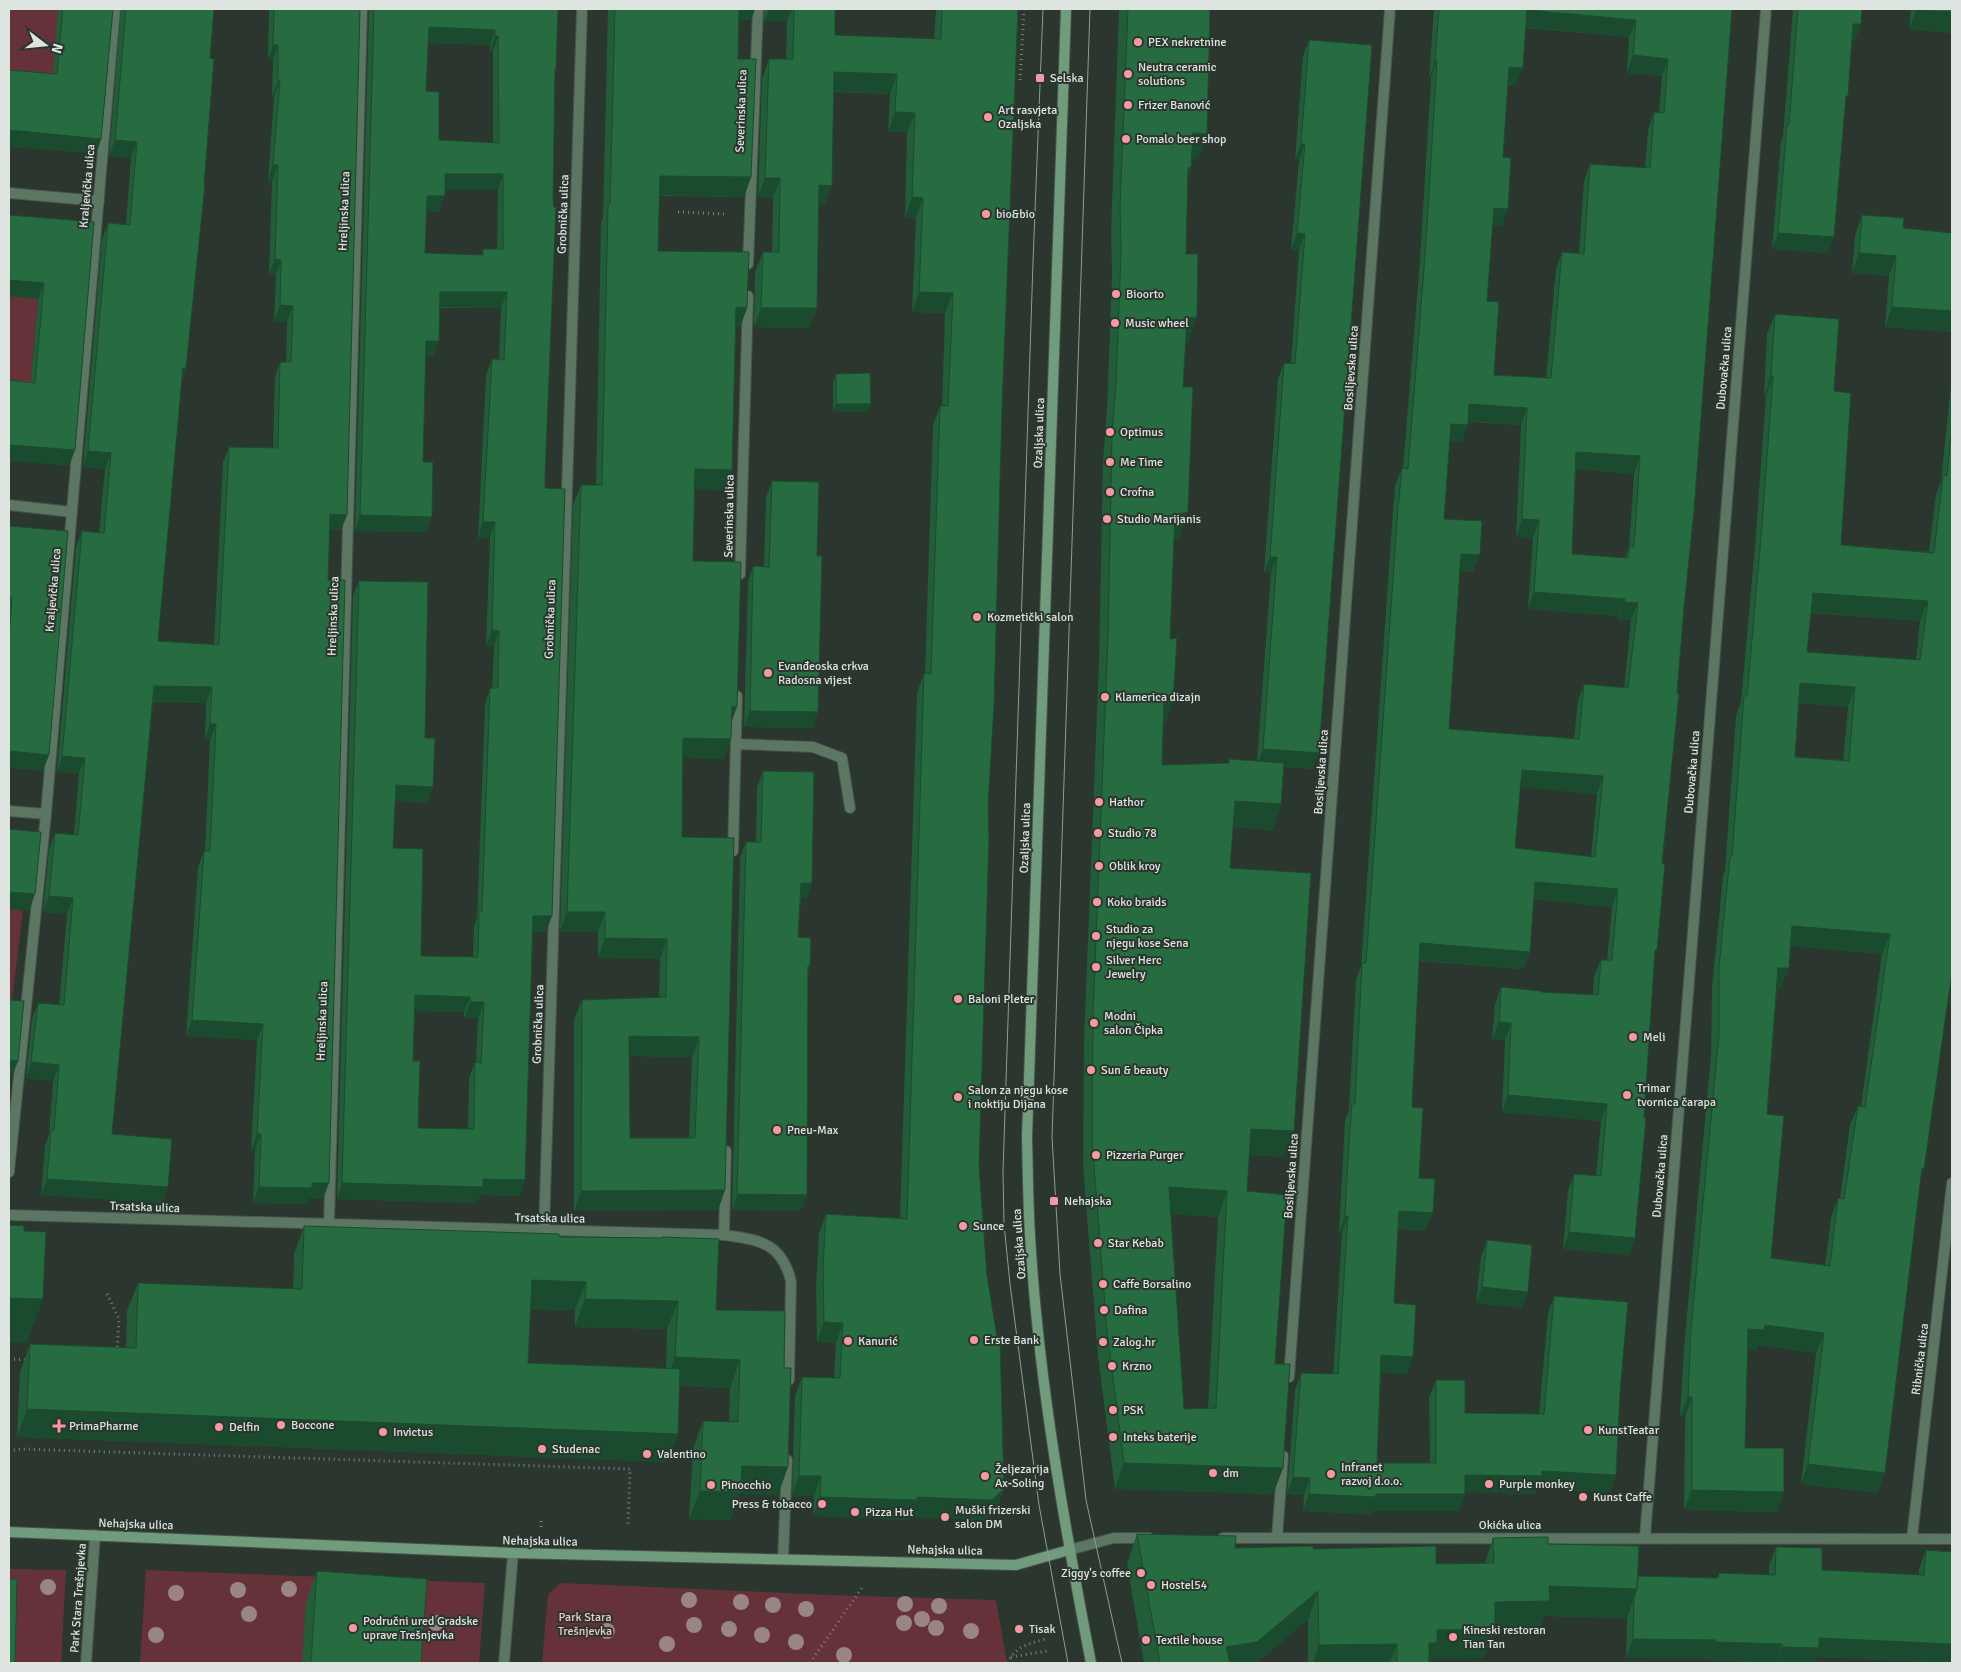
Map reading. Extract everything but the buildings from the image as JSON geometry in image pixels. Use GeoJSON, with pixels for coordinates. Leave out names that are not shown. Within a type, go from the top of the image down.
{"type":"FeatureCollection","features":[{"type":"Feature","properties":{"kind":"main road","name":"Ozaljska ulica"},"geometry":{"type":"LineString","coordinates":[[1066,9],[1027,1137],[1031,1252],[1038,1331],[1069,1550],[1091,1663]]}},
{"type":"Feature","properties":{"kind":"main road","name":"Nehajska ulica"},"geometry":{"type":"LineString","coordinates":[[9,1532],[513,1553],[1016,1564],[1069,1550]]}},
{"type":"Feature","properties":{"kind":"street","name":"Kraljevička ulica"},"geometry":{"type":"LineString","coordinates":[[9,1172],[12,1115],[46,814],[115,9]]}},
{"type":"Feature","properties":{"kind":"street","name":"Hreljinska ulica"},"geometry":{"type":"LineString","coordinates":[[329,1224],[362,9]]}},
{"type":"Feature","properties":{"kind":"street","name":"Grobnička ulica"},"geometry":{"type":"LineString","coordinates":[[544,1230],[582,9]]}},
{"type":"Feature","properties":{"kind":"street","name":"Severinska ulica"},"geometry":{"type":"LineString","coordinates":[[740,584],[750,215],[758,9]]}},
{"type":"Feature","properties":{"kind":"street","name":"Bosiljevska ulica"},"geometry":{"type":"LineString","coordinates":[[1288,1387],[1390,9]]}},
{"type":"Feature","properties":{"kind":"street","name":"Dubovačka ulica"},"geometry":{"type":"LineString","coordinates":[[1645,1537],[1766,9]]}},
{"type":"Feature","properties":{"kind":"street"},"geometry":{"type":"LineString","coordinates":[[9,193],[99,201]]}},
{"type":"Feature","properties":{"kind":"street"},"geometry":{"type":"LineString","coordinates":[[9,505],[72,512]]}},
{"type":"Feature","properties":{"kind":"street"},"geometry":{"type":"LineString","coordinates":[[733,862],[738,684]]}},
{"type":"Feature","properties":{"kind":"street"},"geometry":{"type":"LineString","coordinates":[[736,744],[813,747],[842,758],[850,808]]}},
{"type":"Feature","properties":{"kind":"street"},"geometry":{"type":"LineString","coordinates":[[9,811],[46,814]]}},
{"type":"Feature","properties":{"kind":"street"},"geometry":{"type":"LineString","coordinates":[[724,1235],[726,1136]]}},
{"type":"Feature","properties":{"kind":"street","name":"Ribnička ulica"},"geometry":{"type":"LineString","coordinates":[[1912,1538],[1952,1183]]}},
{"type":"Feature","properties":{"kind":"street","name":"Trsatska ulica"},"geometry":{"type":"LineString","coordinates":[[9,1215],[724,1235],[758,1240],[778,1253],[787,1266],[791,1282],[789,1391]]}},
{"type":"Feature","properties":{"kind":"street"},"geometry":{"type":"LineString","coordinates":[[1277,1538],[1284,1447]]}},
{"type":"Feature","properties":{"kind":"street"},"geometry":{"type":"LineString","coordinates":[[783,1559],[787,1450]]}},
{"type":"Feature","properties":{"kind":"street","name":"Park Stara Trešnjevka"},"geometry":{"type":"LineString","coordinates":[[86,1663],[95,1535]]}},
{"type":"Feature","properties":{"kind":"street","name":"Okićka ulica"},"geometry":{"type":"LineString","coordinates":[[1217,1538],[1645,1537],[1952,1539]]}},
{"type":"Feature","properties":{"kind":"street"},"geometry":{"type":"LineString","coordinates":[[1069,1550],[1114,1538],[1158,1538]]}},
{"type":"Feature","properties":{"kind":"street"},"geometry":{"type":"LineString","coordinates":[[504,1663],[513,1553]]}},
{"type":"Feature","properties":{"kind":"path"},"geometry":{"type":"LineString","coordinates":[[1020,80],[1024,9]]}},
{"type":"Feature","properties":{"kind":"path"},"geometry":{"type":"LineString","coordinates":[[678,212],[750,215]]}},
{"type":"Feature","properties":{"kind":"path"},"geometry":{"type":"LineString","coordinates":[[107,1294],[119,1319],[117,1354]]}},
{"type":"Feature","properties":{"kind":"path"},"geometry":{"type":"LineString","coordinates":[[9,1359],[35,1360]]}},
{"type":"Feature","properties":{"kind":"path"},"geometry":{"type":"LineString","coordinates":[[9,1451],[21,1449],[630,1469],[628,1526]]}},
{"type":"Feature","properties":{"kind":"path"},"geometry":{"type":"LineString","coordinates":[[541,1522],[541,1527]]}},
{"type":"Feature","properties":{"kind":"path"},"geometry":{"type":"LineString","coordinates":[[810,1663],[863,1586]]}},
{"type":"Feature","properties":{"kind":"path"},"geometry":{"type":"LineString","coordinates":[[1007,1663],[1010,1657],[1024,1645],[1045,1639]]}},
{"type":"Feature","properties":{"kind":"path"},"geometry":{"type":"LineString","coordinates":[[1010,1657],[1047,1651]]}},
{"type":"Feature","properties":{"kind":"green space"},"geometry":{"type":"Polygon","coordinates":[[[9,9],[59,9],[55,90],[9,86],[9,9]]]}},
{"type":"Feature","properties":{"kind":"green space"},"geometry":{"type":"Polygon","coordinates":[[[9,296],[38,299],[30,398],[9,397],[9,296]]]}},
{"type":"Feature","properties":{"kind":"green space"},"geometry":{"type":"Polygon","coordinates":[[[9,909],[23,910],[10,1017],[9,1017],[9,909]]]}},
{"type":"Feature","properties":{"kind":"green space"},"geometry":{"type":"Polygon","coordinates":[[[9,1569],[66,1570],[61,1663],[11,1663],[9,1569]]]}},
{"type":"Feature","properties":{"kind":"green space"},"geometry":{"type":"Polygon","coordinates":[[[146,1570],[485,1583],[479,1663],[140,1663],[146,1570]]]}},
{"type":"Feature","properties":{"kind":"green space","name":"Park Stara Trešnjevka"},"geometry":{"type":"Polygon","coordinates":[[[563,1583],[829,1595],[996,1600],[1007,1663],[542,1663],[548,1595],[563,1583]]]}},
{"type":"Feature","properties":{"kind":"tram line"},"geometry":{"type":"LineString","coordinates":[[1043,9],[1003,1172],[1004,1224],[1010,1284],[1039,1505],[1068,1663]]}},
{"type":"Feature","properties":{"kind":"tram line"},"geometry":{"type":"LineString","coordinates":[[1090,9],[1052,1137],[1060,1274],[1086,1500],[1122,1663]]}},
{"type":"Feature","properties":{"kind":"place","name":"PEX nekretnine"},"geometry":{"type":"Point","coordinates":[1138,42]}},
{"type":"Feature","properties":{"kind":"place","name":"Neutra ceramic solutions"},"geometry":{"type":"Point","coordinates":[1128,74]}},
{"type":"Feature","properties":{"kind":"place","name":"Selska"},"geometry":{"type":"Point","coordinates":[1040,78]}},
{"type":"Feature","properties":{"kind":"place","name":"Frizer Banović"},"geometry":{"type":"Point","coordinates":[1128,105]}},
{"type":"Feature","properties":{"kind":"place","name":"Art rasvjeta Ozaljska"},"geometry":{"type":"Point","coordinates":[988,117]}},
{"type":"Feature","properties":{"kind":"place","name":"Pomalo beer shop"},"geometry":{"type":"Point","coordinates":[1126,139]}},
{"type":"Feature","properties":{"kind":"place","name":"bio&bio"},"geometry":{"type":"Point","coordinates":[986,214]}},
{"type":"Feature","properties":{"kind":"place","name":"Bioorto"},"geometry":{"type":"Point","coordinates":[1116,294]}},
{"type":"Feature","properties":{"kind":"place","name":"Music wheel"},"geometry":{"type":"Point","coordinates":[1115,323]}},
{"type":"Feature","properties":{"kind":"place","name":"Optimus"},"geometry":{"type":"Point","coordinates":[1110,432]}},
{"type":"Feature","properties":{"kind":"place","name":"Me Time"},"geometry":{"type":"Point","coordinates":[1110,462]}},
{"type":"Feature","properties":{"kind":"place","name":"Crofna"},"geometry":{"type":"Point","coordinates":[1110,492]}},
{"type":"Feature","properties":{"kind":"place","name":"Studio Marijanis"},"geometry":{"type":"Point","coordinates":[1107,519]}},
{"type":"Feature","properties":{"kind":"place","name":"Kozmetički salon"},"geometry":{"type":"Point","coordinates":[977,617]}},
{"type":"Feature","properties":{"kind":"place","name":"Evanđeoska crkva Radosna vijest"},"geometry":{"type":"Point","coordinates":[768,673]}},
{"type":"Feature","properties":{"kind":"place","name":"Klamerica dizajn"},"geometry":{"type":"Point","coordinates":[1105,697]}},
{"type":"Feature","properties":{"kind":"place","name":"Hathor"},"geometry":{"type":"Point","coordinates":[1099,802]}},
{"type":"Feature","properties":{"kind":"place","name":"Studio 78"},"geometry":{"type":"Point","coordinates":[1098,833]}},
{"type":"Feature","properties":{"kind":"place","name":"Oblik kroy"},"geometry":{"type":"Point","coordinates":[1099,866]}},
{"type":"Feature","properties":{"kind":"place","name":"Koko braids"},"geometry":{"type":"Point","coordinates":[1097,902]}},
{"type":"Feature","properties":{"kind":"place","name":"Studio za njegu kose Sena"},"geometry":{"type":"Point","coordinates":[1096,936]}},
{"type":"Feature","properties":{"kind":"place","name":"Silver Herc Jewelry"},"geometry":{"type":"Point","coordinates":[1096,967]}},
{"type":"Feature","properties":{"kind":"place","name":"Baloni Pleter"},"geometry":{"type":"Point","coordinates":[958,999]}},
{"type":"Feature","properties":{"kind":"place","name":"Modni salon Čipka"},"geometry":{"type":"Point","coordinates":[1094,1023]}},
{"type":"Feature","properties":{"kind":"place","name":"Meli"},"geometry":{"type":"Point","coordinates":[1633,1037]}},
{"type":"Feature","properties":{"kind":"place","name":"Sun & beauty"},"geometry":{"type":"Point","coordinates":[1091,1070]}},
{"type":"Feature","properties":{"kind":"place","name":"Trimar tvornica čarapa"},"geometry":{"type":"Point","coordinates":[1627,1095]}},
{"type":"Feature","properties":{"kind":"place","name":"Salon za njegu kose i noktiju Dijana"},"geometry":{"type":"Point","coordinates":[958,1097]}},
{"type":"Feature","properties":{"kind":"place","name":"Pneu-Max"},"geometry":{"type":"Point","coordinates":[777,1130]}},
{"type":"Feature","properties":{"kind":"place","name":"Pizzeria Purger"},"geometry":{"type":"Point","coordinates":[1096,1155]}},
{"type":"Feature","properties":{"kind":"place","name":"Nehajska"},"geometry":{"type":"Point","coordinates":[1054,1201]}},
{"type":"Feature","properties":{"kind":"place","name":"Sunce"},"geometry":{"type":"Point","coordinates":[963,1226]}},
{"type":"Feature","properties":{"kind":"place","name":"Star Kebab"},"geometry":{"type":"Point","coordinates":[1098,1243]}},
{"type":"Feature","properties":{"kind":"place","name":"Caffe Borsalino"},"geometry":{"type":"Point","coordinates":[1103,1284]}},
{"type":"Feature","properties":{"kind":"place","name":"Dafina"},"geometry":{"type":"Point","coordinates":[1104,1310]}},
{"type":"Feature","properties":{"kind":"place","name":"Erste Bank"},"geometry":{"type":"Point","coordinates":[974,1340]}},
{"type":"Feature","properties":{"kind":"place","name":"Kanurić"},"geometry":{"type":"Point","coordinates":[848,1341]}},
{"type":"Feature","properties":{"kind":"place","name":"Zalog.hr"},"geometry":{"type":"Point","coordinates":[1103,1342]}},
{"type":"Feature","properties":{"kind":"place","name":"Krzno"},"geometry":{"type":"Point","coordinates":[1112,1366]}},
{"type":"Feature","properties":{"kind":"place","name":"PSK"},"geometry":{"type":"Point","coordinates":[1113,1410]}},
{"type":"Feature","properties":{"kind":"place","name":"Boccone"},"geometry":{"type":"Point","coordinates":[281,1425]}},
{"type":"Feature","properties":{"kind":"place","name":"PrimaPharme"},"geometry":{"type":"Point","coordinates":[59,1426]}},
{"type":"Feature","properties":{"kind":"place","name":"Delfin"},"geometry":{"type":"Point","coordinates":[219,1427]}},
{"type":"Feature","properties":{"kind":"place","name":"KunstTeatar"},"geometry":{"type":"Point","coordinates":[1588,1430]}},
{"type":"Feature","properties":{"kind":"place","name":"Invictus"},"geometry":{"type":"Point","coordinates":[383,1432]}},
{"type":"Feature","properties":{"kind":"place","name":"Inteks baterije"},"geometry":{"type":"Point","coordinates":[1113,1437]}},
{"type":"Feature","properties":{"kind":"place","name":"Studenac"},"geometry":{"type":"Point","coordinates":[542,1449]}},
{"type":"Feature","properties":{"kind":"place","name":"Valentino"},"geometry":{"type":"Point","coordinates":[647,1454]}},
{"type":"Feature","properties":{"kind":"place","name":"dm"},"geometry":{"type":"Point","coordinates":[1213,1473]}},
{"type":"Feature","properties":{"kind":"place","name":"Infranet razvoj d.o.o."},"geometry":{"type":"Point","coordinates":[1331,1474]}},
{"type":"Feature","properties":{"kind":"place","name":"Željezarija Ax-Soling"},"geometry":{"type":"Point","coordinates":[985,1476]}},
{"type":"Feature","properties":{"kind":"place","name":"Purple monkey"},"geometry":{"type":"Point","coordinates":[1489,1484]}},
{"type":"Feature","properties":{"kind":"place","name":"Pinocchio"},"geometry":{"type":"Point","coordinates":[711,1485]}},
{"type":"Feature","properties":{"kind":"place","name":"Kunst Caffe"},"geometry":{"type":"Point","coordinates":[1583,1497]}},
{"type":"Feature","properties":{"kind":"place","name":"Press & tobacco"},"geometry":{"type":"Point","coordinates":[822,1504]}},
{"type":"Feature","properties":{"kind":"place","name":"Pizza Hut"},"geometry":{"type":"Point","coordinates":[855,1512]}},
{"type":"Feature","properties":{"kind":"place","name":"Muški frizerski salon DM"},"geometry":{"type":"Point","coordinates":[945,1517]}},
{"type":"Feature","properties":{"kind":"place","name":"Ziggy's coffee"},"geometry":{"type":"Point","coordinates":[1141,1573]}},
{"type":"Feature","properties":{"kind":"place","name":"Hostel54"},"geometry":{"type":"Point","coordinates":[1151,1585]}},
{"type":"Feature","properties":{"kind":"place","name":"Područni ured Gradske uprave Trešnjevka"},"geometry":{"type":"Point","coordinates":[353,1628]}},
{"type":"Feature","properties":{"kind":"place","name":"Tisak"},"geometry":{"type":"Point","coordinates":[1019,1629]}},
{"type":"Feature","properties":{"kind":"place","name":"Kineski restoran Tian Tan"},"geometry":{"type":"Point","coordinates":[1453,1637]}},
{"type":"Feature","properties":{"kind":"place","name":"Textile house"},"geometry":{"type":"Point","coordinates":[1146,1640]}}]}
